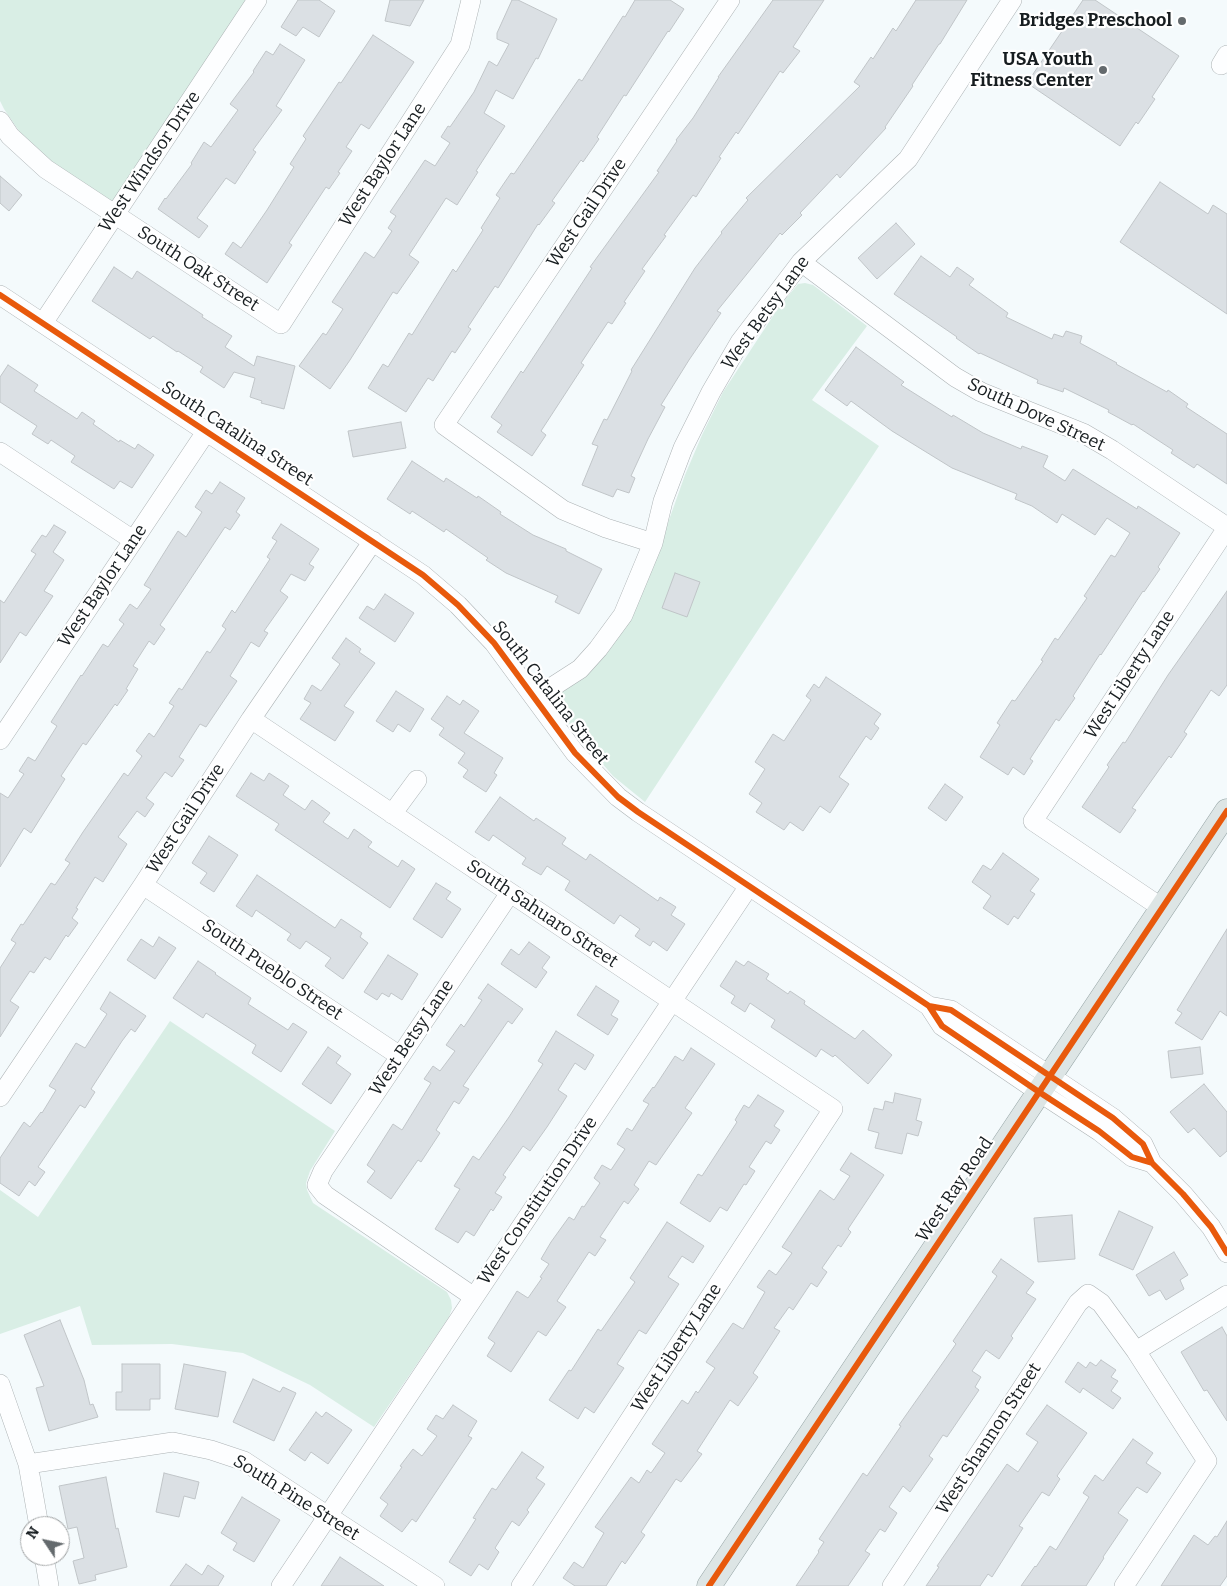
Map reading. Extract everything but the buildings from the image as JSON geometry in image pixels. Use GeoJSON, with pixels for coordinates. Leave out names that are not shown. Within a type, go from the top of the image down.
{"type":"FeatureCollection","features":[{"type":"Feature","properties":{"kind":"main road","name":"West Ray Road"},"geometry":{"type":"LineString","coordinates":[[709,1586],[1227,811]]}},
{"type":"Feature","properties":{"kind":"street","name":"West Windsor Drive"},"geometry":{"type":"LineString","coordinates":[[43,323],[257,0]]}},
{"type":"Feature","properties":{"kind":"street","name":"West Baylor Lane"},"geometry":{"type":"LineString","coordinates":[[281,324],[460,45],[471,0]]}},
{"type":"Feature","properties":{"kind":"street","name":"West Gail Drive"},"geometry":{"type":"LineString","coordinates":[[653,543],[606,528],[563,510],[444,425],[730,0]]}},
{"type":"Feature","properties":{"kind":"street","name":"West Betsy Lane"},"geometry":{"type":"LineString","coordinates":[[534,698],[580,669],[598,649],[623,615],[653,543],[663,502],[683,448],[711,392],[740,342],[801,262],[908,158],[1012,0]]}},
{"type":"Feature","properties":{"kind":"street","name":"South Oak Street"},"geometry":{"type":"LineString","coordinates":[[0,121],[10,136],[46,169],[281,324]]}},
{"type":"Feature","properties":{"kind":"street","name":"South Dove Street"},"geometry":{"type":"LineString","coordinates":[[801,262],[956,377],[981,392],[1083,433],[1112,450],[1227,527]]}},
{"type":"Feature","properties":{"kind":"street","name":"South Catalina Street"},"geometry":{"type":"LineString","coordinates":[[0,295],[424,575],[458,605],[494,643],[576,753],[618,797],[929,1006],[942,1026],[1044,1084],[1132,1157],[1152,1163],[1183,1194],[1211,1228],[1227,1253]]}},
{"type":"Feature","properties":{"kind":"street","name":"West Baylor Lane"},"geometry":{"type":"LineString","coordinates":[[0,740],[206,432]]}},
{"type":"Feature","properties":{"kind":"street"},"geometry":{"type":"LineString","coordinates":[[0,452],[133,540]]}},
{"type":"Feature","properties":{"kind":"street","name":"West Liberty Lane"},"geometry":{"type":"LineString","coordinates":[[1162,908],[1033,821],[1227,527]]}},
{"type":"Feature","properties":{"kind":"street","name":"West Gail Drive"},"geometry":{"type":"LineString","coordinates":[[0,1097],[143,885],[251,719],[373,541]]}},
{"type":"Feature","properties":{"kind":"street","name":"South Sahuaro Street"},"geometry":{"type":"LineString","coordinates":[[251,719],[833,1109]]}},
{"type":"Feature","properties":{"kind":"street"},"geometry":{"type":"LineString","coordinates":[[392,814],[417,780]]}},
{"type":"Feature","properties":{"kind":"street","name":"South Pueblo Street"},"geometry":{"type":"LineString","coordinates":[[143,885],[400,1056]]}},
{"type":"Feature","properties":{"kind":"street","name":"West Constitution Drive"},"geometry":{"type":"LineString","coordinates":[[281,1586],[749,886]]}},
{"type":"Feature","properties":{"kind":"street","name":"West Betsy Lane"},"geometry":{"type":"LineString","coordinates":[[474,1297],[325,1195],[317,1185],[323,1171],[510,893]]}},
{"type":"Feature","properties":{"kind":"street","name":"West Liberty Lane"},"geometry":{"type":"LineString","coordinates":[[521,1586],[833,1109]]}},
{"type":"Feature","properties":{"kind":"street","name":"West Shannon Street"},"geometry":{"type":"LineString","coordinates":[[892,1586],[1078,1304],[1088,1294],[1102,1302],[1136,1351]]}},
{"type":"Feature","properties":{"kind":"street"},"geometry":{"type":"LineString","coordinates":[[1124,1586],[1207,1461],[1136,1351],[1227,1295]]}},
{"type":"Feature","properties":{"kind":"street"},"geometry":{"type":"LineString","coordinates":[[0,1384],[28,1464],[37,1516]]}},
{"type":"Feature","properties":{"kind":"street","name":"South Pine Street"},"geometry":{"type":"LineString","coordinates":[[28,1464],[174,1442],[211,1450],[244,1461],[434,1586]]}},
{"type":"Feature","properties":{"kind":"street"},"geometry":{"type":"LineString","coordinates":[[46,1566],[49,1586]]}},
{"type":"Feature","properties":{"kind":"green space"},"geometry":{"type":"Polygon","coordinates":[[[0,0],[249,0],[114,204],[30,147],[4,109],[0,101],[0,0]]]}},
{"type":"Feature","properties":{"kind":"green space"},"geometry":{"type":"Polygon","coordinates":[[[798,284],[813,285],[867,326],[812,400],[879,446],[645,802],[613,776],[560,714],[556,698],[659,548],[685,475],[723,392],[779,307],[798,284]]]}},
{"type":"Feature","properties":{"kind":"green space"},"geometry":{"type":"Polygon","coordinates":[[[170,1021],[335,1131],[310,1171],[306,1183],[313,1203],[447,1292],[452,1308],[449,1317],[374,1427],[310,1385],[243,1353],[172,1344],[92,1345],[80,1306],[0,1334],[0,1190],[38,1217],[170,1021]]]}},
{"type":"Feature","properties":{"kind":"cycle path"},"geometry":{"type":"LineString","coordinates":[[0,295],[423,575],[458,605],[494,643],[575,753],[618,797],[929,1006],[942,1026],[1099,1131],[1132,1157],[1152,1163]]}},
{"type":"Feature","properties":{"kind":"cycle path"},"geometry":{"type":"LineString","coordinates":[[709,1586],[1227,811]]}},
{"type":"Feature","properties":{"kind":"cycle path"},"geometry":{"type":"LineString","coordinates":[[929,1006],[951,1010],[1113,1118],[1143,1144],[1152,1163],[1183,1194],[1211,1227],[1227,1253]]}},
{"type":"Feature","properties":{"kind":"place","name":"Bridges Preschool"},"geometry":{"type":"Point","coordinates":[1182,21]}},
{"type":"Feature","properties":{"kind":"place","name":"USA Youth Fitness Center"},"geometry":{"type":"Point","coordinates":[1103,70]}}]}
